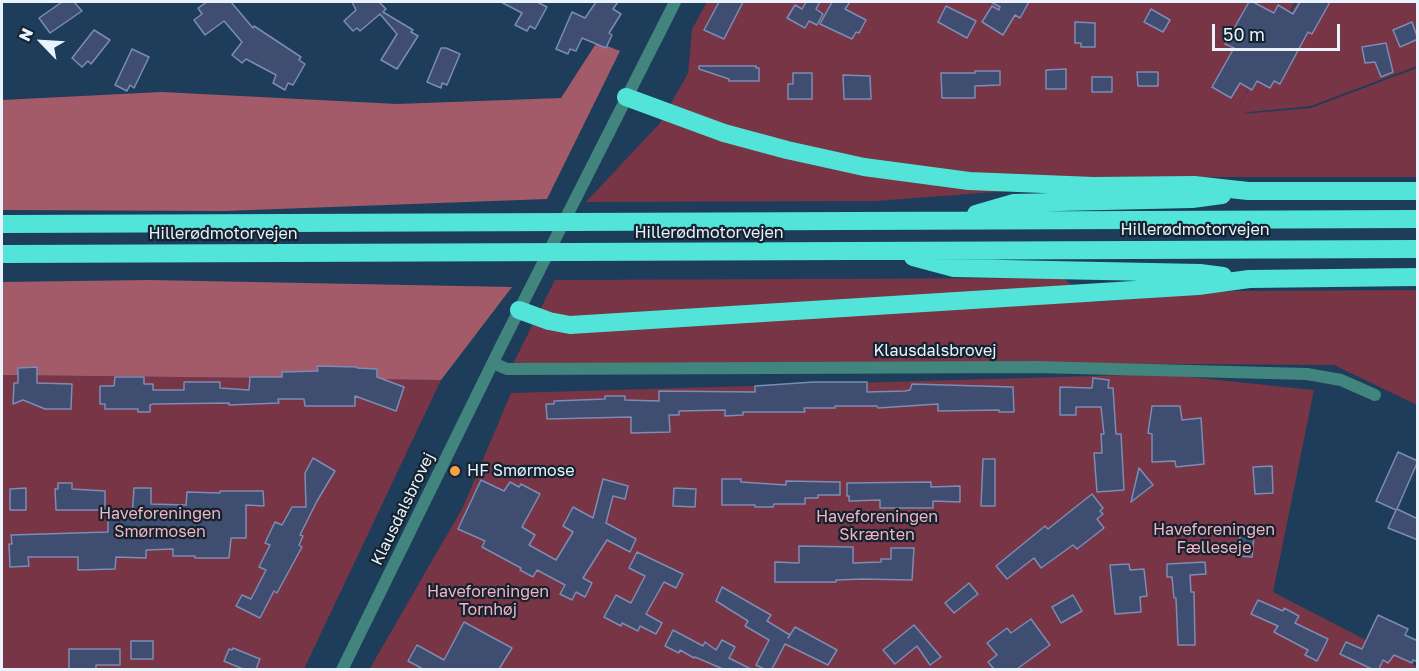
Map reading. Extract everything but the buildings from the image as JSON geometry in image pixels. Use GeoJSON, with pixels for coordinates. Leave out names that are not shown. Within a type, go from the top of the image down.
{"type":"FeatureCollection","features":[{"type":"Feature","properties":{"kind":"highway"},"geometry":{"type":"LineString","coordinates":[[626,97],[724,133],[787,150],[864,167],[969,181],[1094,186],[1194,185],[1248,191],[1418,191]]}},
{"type":"Feature","properties":{"kind":"highway"},"geometry":{"type":"LineString","coordinates":[[950,220],[1014,203],[1192,199],[1248,191]]}},
{"type":"Feature","properties":{"kind":"highway","name":"Hillerødmotorvejen"},"geometry":{"type":"LineString","coordinates":[[2,224],[1418,219]]}},
{"type":"Feature","properties":{"kind":"highway","name":"Hillerødmotorvejen"},"geometry":{"type":"LineString","coordinates":[[2,254],[1418,249]]}},
{"type":"Feature","properties":{"kind":"highway"},"geometry":{"type":"LineString","coordinates":[[888,251],[954,268],[1200,273],[1249,279],[1418,278]]}},
{"type":"Feature","properties":{"kind":"highway"},"geometry":{"type":"LineString","coordinates":[[519,310],[549,321],[570,325],[1198,286],[1249,279]]}},
{"type":"Feature","properties":{"kind":"street","name":"Klausdalsbrovej"},"geometry":{"type":"LineString","coordinates":[[342,669],[519,310],[675,2]]}},
{"type":"Feature","properties":{"kind":"street","name":"Klausdalsbrovej"},"geometry":{"type":"LineString","coordinates":[[493,363],[507,369],[1037,367],[1307,374],[1341,380],[1375,395]]}},
{"type":"Feature","properties":{"kind":"green space"},"geometry":{"type":"Polygon","coordinates":[[[707,2],[1295,2],[1233,116],[1297,2],[1417,2],[1417,66],[1311,106],[1242,114],[1311,108],[1417,68],[1417,177],[1194,177],[876,201],[586,202],[660,123],[688,73],[692,29],[707,2]]]}},
{"type":"Feature","properties":{"kind":"green space"},"geometry":{"type":"Polygon","coordinates":[[[1063,278],[1094,302],[1232,291],[1417,290],[1417,405],[1334,365],[513,364],[555,280],[1063,278]]]}},
{"type":"Feature","properties":{"kind":"green space","name":"Haveforeningen Skrænten"},"geometry":{"type":"Polygon","coordinates":[[[1161,374],[1314,390],[1273,592],[1418,667],[1417,670],[369,670],[463,507],[511,393],[1161,374]]]}},
{"type":"Feature","properties":{"kind":"green space","name":"Haveforeningen Smørmosen"},"geometry":{"type":"Polygon","coordinates":[[[2,375],[441,380],[304,669],[2,670],[2,375]]]}},
{"type":"Feature","properties":{"kind":"shaded area"},"geometry":{"type":"Polygon","coordinates":[[[597,42],[620,51],[547,199],[224,211],[2,210],[2,100],[162,92],[397,104],[561,98],[597,42]]]}},
{"type":"Feature","properties":{"kind":"shaded area"},"geometry":{"type":"Polygon","coordinates":[[[149,280],[512,287],[441,380],[2,375],[2,282],[149,280]]]}},
{"type":"Feature","properties":{"kind":"place","name":"HF Smørmose"},"geometry":{"type":"Point","coordinates":[455,471]}},
{"type":"Feature","properties":{"kind":"park label","name":"Haveforeningen Fælleseje"},"geometry":{"type":"Point","coordinates":[1214,539]}},
{"type":"Feature","properties":{"kind":"park label","name":"Haveforeningen Tornhøj"},"geometry":{"type":"Point","coordinates":[488,601]}}]}
